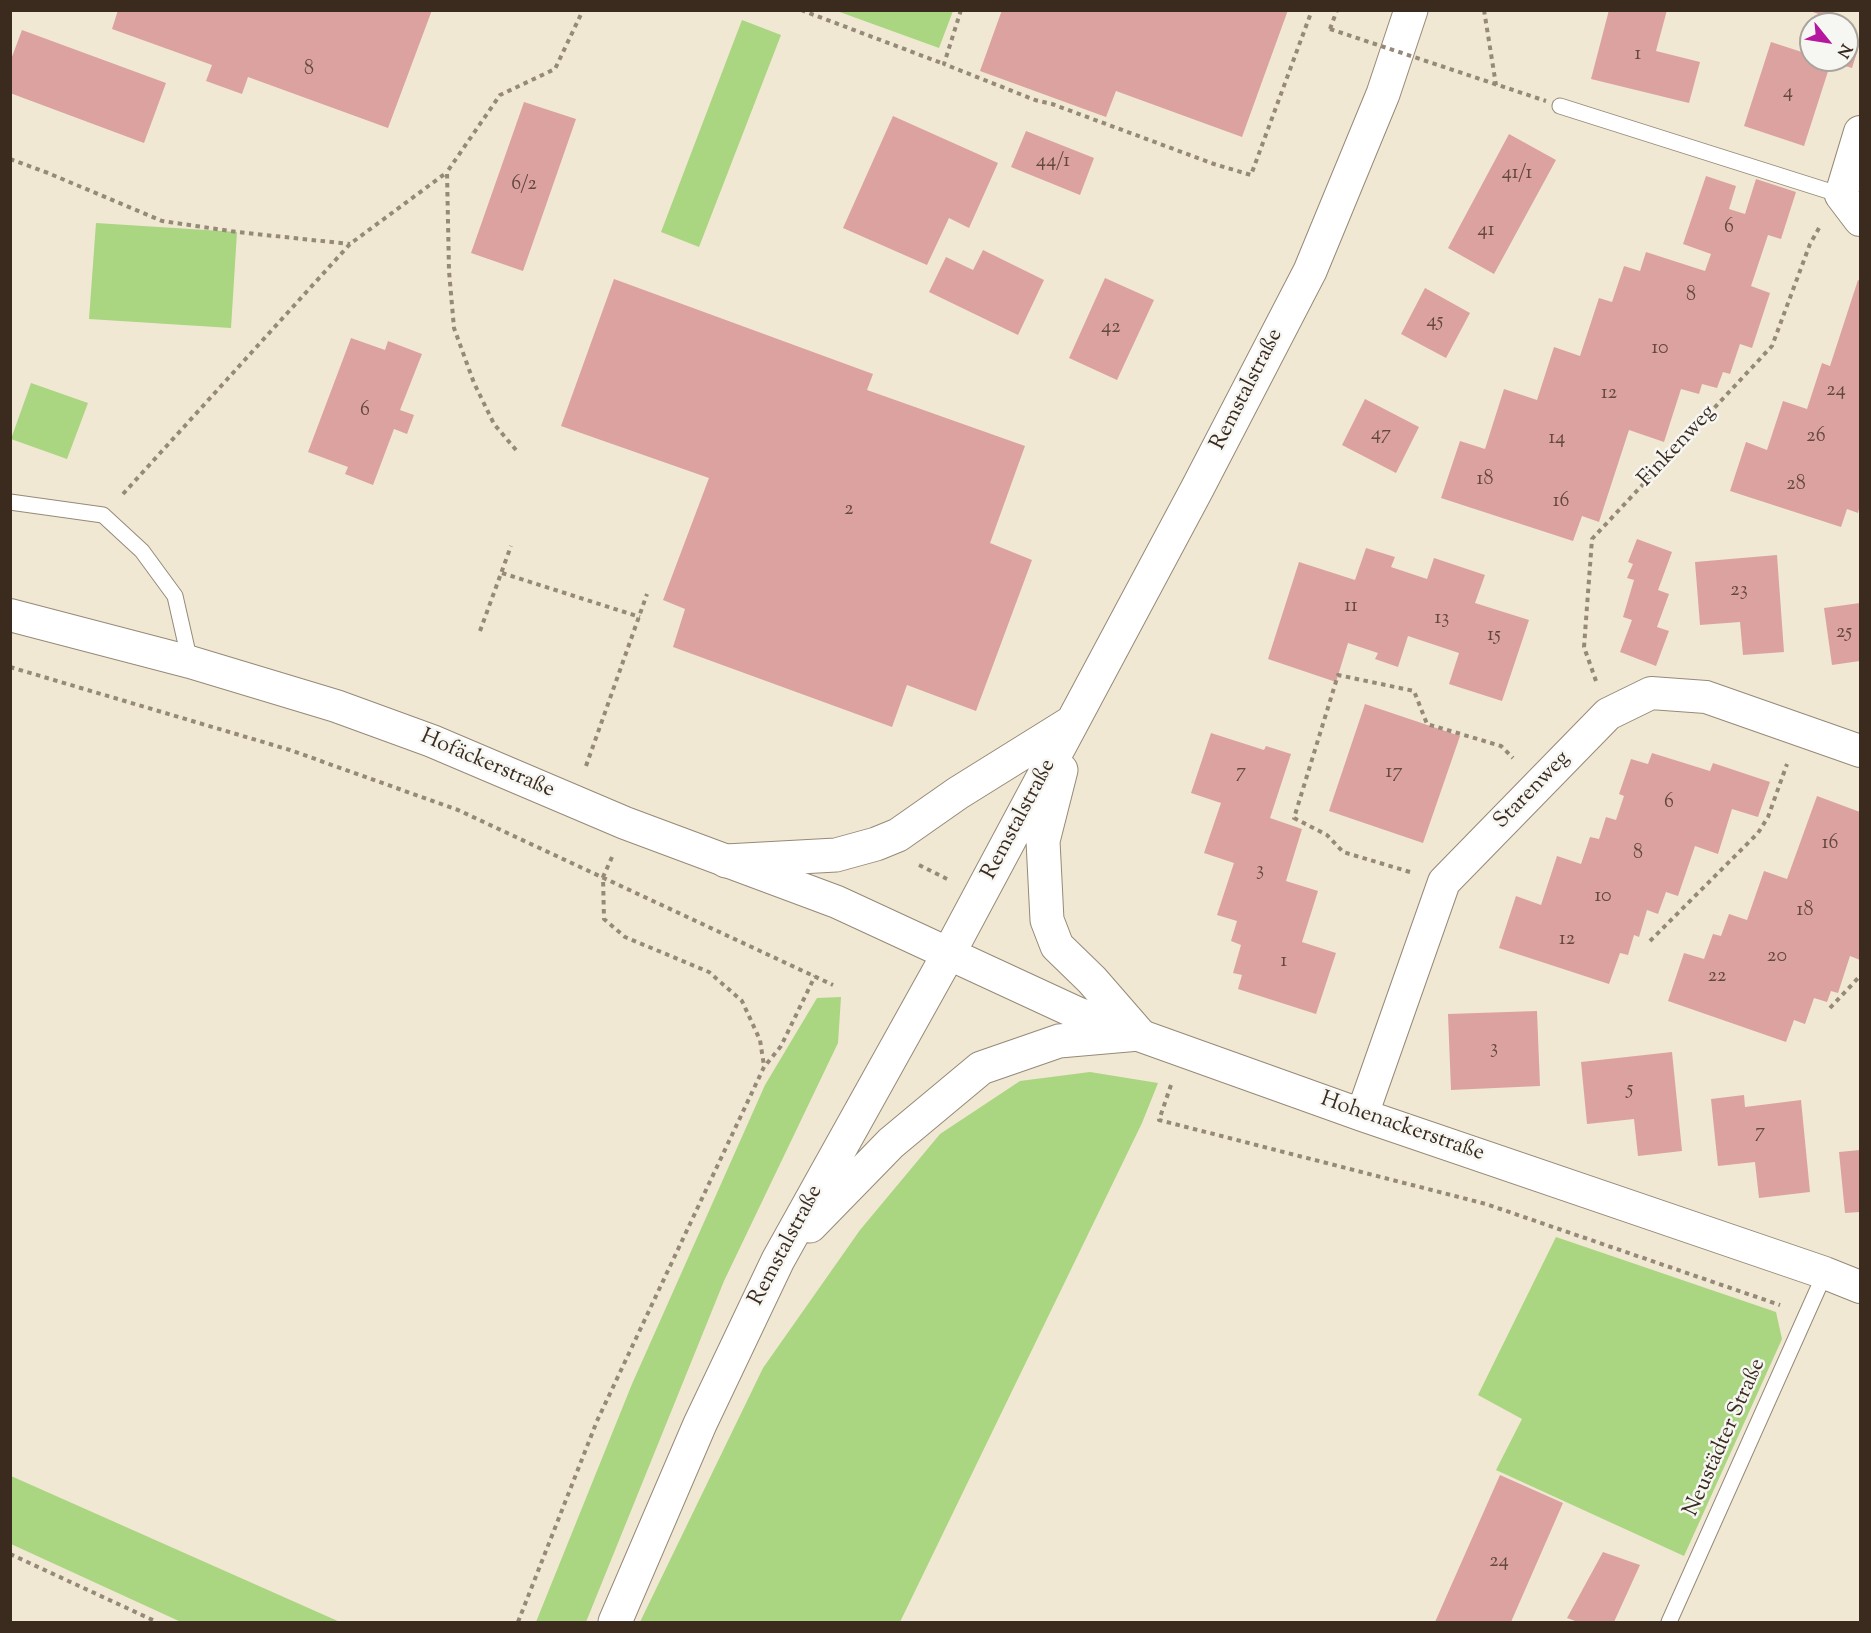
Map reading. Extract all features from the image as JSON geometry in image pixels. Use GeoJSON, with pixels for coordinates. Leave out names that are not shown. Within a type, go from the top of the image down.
{"type":"FeatureCollection","features":[{"type":"Feature","properties":{"kind":"street","name":"Remstalstraße"},"geometry":{"type":"LineString","coordinates":[[615,1623],[700,1424],[778,1260],[950,953],[1310,271],[1383,94],[1411,10]]}},
{"type":"Feature","properties":{"kind":"street"},"geometry":{"type":"LineString","coordinates":[[1860,132],[1840,195],[1860,220]]}},
{"type":"Feature","properties":{"kind":"street","name":"Hofäckerstraße"},"geometry":{"type":"LineString","coordinates":[[10,615],[190,662],[336,706],[432,741],[625,823],[837,902],[950,953]]}},
{"type":"Feature","properties":{"kind":"street","name":"Starenweg"},"geometry":{"type":"LineString","coordinates":[[1362,1115],[1444,882],[1608,714],[1651,693],[1706,697],[1860,751]]}},
{"type":"Feature","properties":{"kind":"street"},"geometry":{"type":"LineString","coordinates":[[726,861],[836,855],[876,844],[898,835],[958,793],[1073,721]]}},
{"type":"Feature","properties":{"kind":"street"},"geometry":{"type":"LineString","coordinates":[[1073,721],[1043,841],[1047,920],[1057,946],[1092,980],[1138,1034]]}},
{"type":"Feature","properties":{"kind":"street","name":"Hohenackerstraße"},"geometry":{"type":"LineString","coordinates":[[950,953],[1077,1013],[1362,1115],[1825,1273],[1860,1287]]}},
{"type":"Feature","properties":{"kind":"street"},"geometry":{"type":"LineString","coordinates":[[778,1260],[891,1143],[981,1068],[1059,1041],[1138,1034]]}},
{"type":"Feature","properties":{"kind":"lane"},"geometry":{"type":"LineString","coordinates":[[1553,104],[1840,195]]}},
{"type":"Feature","properties":{"kind":"lane"},"geometry":{"type":"LineString","coordinates":[[10,502],[103,515],[142,551],[175,596],[190,662]]}},
{"type":"Feature","properties":{"kind":"lane","name":"Neustädter Straße"},"geometry":{"type":"LineString","coordinates":[[1669,1623],[1825,1273]]}},
{"type":"Feature","properties":{"kind":"path"},"geometry":{"type":"LineString","coordinates":[[103,515],[350,244],[447,172],[500,95],[555,69],[582,10]]}},
{"type":"Feature","properties":{"kind":"path"},"geometry":{"type":"LineString","coordinates":[[801,10],[1035,100],[1251,175],[1312,10]]}},
{"type":"Feature","properties":{"kind":"path"},"geometry":{"type":"LineString","coordinates":[[944,64],[961,10]]}},
{"type":"Feature","properties":{"kind":"path"},"geometry":{"type":"LineString","coordinates":[[1336,10],[1330,29],[1553,104]]}},
{"type":"Feature","properties":{"kind":"path"},"geometry":{"type":"LineString","coordinates":[[1484,10],[1496,85]]}},
{"type":"Feature","properties":{"kind":"path"},"geometry":{"type":"LineString","coordinates":[[10,159],[162,221],[237,232],[350,244]]}},
{"type":"Feature","properties":{"kind":"path"},"geometry":{"type":"LineString","coordinates":[[447,172],[449,271],[454,328],[474,383],[494,424],[516,450]]}},
{"type":"Feature","properties":{"kind":"path","name":"Finkenweg"},"geometry":{"type":"LineString","coordinates":[[1608,714],[1584,647],[1592,539],[1772,346],[1810,244],[1840,195]]}},
{"type":"Feature","properties":{"kind":"path"},"geometry":{"type":"LineString","coordinates":[[480,631],[511,546]]}},
{"type":"Feature","properties":{"kind":"path"},"geometry":{"type":"LineString","coordinates":[[502,573],[640,617]]}},
{"type":"Feature","properties":{"kind":"path"},"geometry":{"type":"LineString","coordinates":[[593,748],[647,594]]}},
{"type":"Feature","properties":{"kind":"path"},"geometry":{"type":"LineString","coordinates":[[10,666],[290,750],[458,810],[833,985]]}},
{"type":"Feature","properties":{"kind":"path"},"geometry":{"type":"LineString","coordinates":[[1444,882],[1343,852],[1327,835],[1294,818],[1338,675],[1414,692],[1427,724],[1501,746],[1538,785]]}},
{"type":"Feature","properties":{"kind":"path"},"geometry":{"type":"LineString","coordinates":[[1650,941],[1758,833],[1768,817],[1799,730]]}},
{"type":"Feature","properties":{"kind":"path"},"geometry":{"type":"LineString","coordinates":[[625,823],[603,877],[604,919],[625,937],[709,972],[742,1001],[760,1040],[764,1067]]}},
{"type":"Feature","properties":{"kind":"path"},"geometry":{"type":"LineString","coordinates":[[518,1623],[597,1421],[764,1067],[781,1046],[815,976]]}},
{"type":"Feature","properties":{"kind":"path"},"geometry":{"type":"LineString","coordinates":[[1830,1008],[1860,976]]}},
{"type":"Feature","properties":{"kind":"path"},"geometry":{"type":"LineString","coordinates":[[1160,1120],[1486,1204],[1807,1314]]}},
{"type":"Feature","properties":{"kind":"path"},"geometry":{"type":"LineString","coordinates":[[10,1554],[157,1623]]}},
{"type":"Feature","properties":{"kind":"green space"},"geometry":{"type":"Polygon","coordinates":[[[837,11],[953,11],[939,48],[837,11]]]}},
{"type":"Feature","properties":{"kind":"green space"},"geometry":{"type":"Polygon","coordinates":[[[742,20],[781,35],[699,247],[661,232],[742,20]]]}},
{"type":"Feature","properties":{"kind":"green space"},"geometry":{"type":"Polygon","coordinates":[[[96,223],[237,232],[231,328],[89,319],[96,223]]]}},
{"type":"Feature","properties":{"kind":"green space"},"geometry":{"type":"Polygon","coordinates":[[[31,383],[88,403],[67,459],[11,439],[31,383]]]}},
{"type":"Feature","properties":{"kind":"green space"},"geometry":{"type":"Polygon","coordinates":[[[841,997],[838,1043],[724,1281],[586,1622],[536,1622],[632,1384],[765,1085],[817,998],[841,997]]]}},
{"type":"Feature","properties":{"kind":"green space"},"geometry":{"type":"Polygon","coordinates":[[[1090,1072],[1158,1083],[1142,1123],[900,1622],[640,1622],[763,1368],[860,1230],[940,1134],[1020,1081],[1090,1072]]]}},
{"type":"Feature","properties":{"kind":"green space"},"geometry":{"type":"Polygon","coordinates":[[[1556,1237],[1776,1312],[1782,1339],[1684,1556],[1496,1470],[1522,1419],[1478,1395],[1556,1237]]]}},
{"type":"Feature","properties":{"kind":"green space"},"geometry":{"type":"Polygon","coordinates":[[[11,1476],[340,1622],[181,1622],[11,1544],[11,1476]]]}},
{"type":"Feature","properties":{"kind":"building"},"geometry":{"type":"Polygon","coordinates":[[[118,10],[432,10],[388,128],[248,77],[242,94],[206,81],[212,65],[112,29],[118,10]]]}},
{"type":"Feature","properties":{"kind":"building"},"geometry":{"type":"Polygon","coordinates":[[[1002,10],[1288,10],[1242,137],[1116,91],[1106,117],[980,71],[1002,10]]]}},
{"type":"Feature","properties":{"kind":"building"},"geometry":{"type":"Polygon","coordinates":[[[1609,10],[1667,10],[1656,51],[1700,62],[1689,103],[1591,79],[1609,10]]]}},
{"type":"Feature","properties":{"kind":"building"},"geometry":{"type":"Polygon","coordinates":[[[1808,10],[1834,10],[1833,12],[1808,10]]]}},
{"type":"Feature","properties":{"kind":"building"},"geometry":{"type":"Polygon","coordinates":[[[22,30],[166,83],[144,143],[10,93],[10,62],[22,30]]]}},
{"type":"Feature","properties":{"kind":"building"},"geometry":{"type":"Polygon","coordinates":[[[1771,42],[1799,51],[1799,72],[1828,72],[1804,146],[1744,126],[1771,42]]]}},
{"type":"Feature","properties":{"kind":"building"},"geometry":{"type":"Polygon","coordinates":[[[524,102],[576,119],[523,271],[471,253],[524,102]]]}},
{"type":"Feature","properties":{"kind":"building"},"geometry":{"type":"Polygon","coordinates":[[[893,116],[998,163],[969,228],[949,218],[927,265],[843,228],[893,116]]]}},
{"type":"Feature","properties":{"kind":"building"},"geometry":{"type":"Polygon","coordinates":[[[1026,131],[1094,158],[1080,195],[1011,167],[1026,131]]]}},
{"type":"Feature","properties":{"kind":"building"},"geometry":{"type":"Polygon","coordinates":[[[1509,134],[1556,160],[1494,274],[1448,248],[1509,134]]]}},
{"type":"Feature","properties":{"kind":"building"},"geometry":{"type":"Polygon","coordinates":[[[1706,176],[1736,186],[1729,209],[1745,214],[1756,179],[1796,192],[1781,239],[1768,235],[1751,286],[1770,293],[1752,348],[1740,344],[1730,374],[1723,372],[1717,388],[1702,384],[1699,394],[1681,389],[1664,442],[1629,430],[1599,522],[1582,516],[1573,541],[1441,498],[1460,441],[1485,449],[1504,389],[1537,400],[1554,347],[1580,356],[1599,298],[1612,302],[1624,266],[1640,271],[1646,252],[1705,271],[1711,254],[1683,244],[1706,176]]]}},
{"type":"Feature","properties":{"kind":"building"},"geometry":{"type":"Polygon","coordinates":[[[983,250],[1044,280],[1018,335],[929,292],[946,257],[973,270],[983,250]]]}},
{"type":"Feature","properties":{"kind":"building"},"geometry":{"type":"Polygon","coordinates":[[[1105,278],[1154,300],[1117,380],[1069,358],[1105,278]]]}},
{"type":"Feature","properties":{"kind":"building"},"geometry":{"type":"Polygon","coordinates":[[[614,279],[873,374],[867,390],[1025,446],[990,543],[1032,560],[976,711],[907,685],[892,727],[673,647],[685,609],[663,600],[709,478],[561,426],[614,279]]]}},
{"type":"Feature","properties":{"kind":"building"},"geometry":{"type":"Polygon","coordinates":[[[1858,280],[1860,281],[1860,504],[1858,513],[1847,509],[1841,527],[1730,491],[1746,442],[1767,450],[1783,401],[1807,409],[1822,363],[1830,366],[1858,280]]]}},
{"type":"Feature","properties":{"kind":"building"},"geometry":{"type":"Polygon","coordinates":[[[1425,288],[1470,313],[1446,358],[1401,334],[1425,288]]]}},
{"type":"Feature","properties":{"kind":"building"},"geometry":{"type":"Polygon","coordinates":[[[351,338],[385,350],[388,341],[422,354],[400,410],[414,415],[407,434],[394,429],[373,485],[345,474],[348,467],[308,452],[351,338]]]}},
{"type":"Feature","properties":{"kind":"building"},"geometry":{"type":"Polygon","coordinates":[[[1365,399],[1419,427],[1396,473],[1342,445],[1365,399]]]}},
{"type":"Feature","properties":{"kind":"building"},"geometry":{"type":"Polygon","coordinates":[[[1637,539],[1672,552],[1658,590],[1669,594],[1657,627],[1669,631],[1656,666],[1620,652],[1632,620],[1623,617],[1634,580],[1627,578],[1633,564],[1628,562],[1637,539]]]}},
{"type":"Feature","properties":{"kind":"building"},"geometry":{"type":"Polygon","coordinates":[[[1366,548],[1395,557],[1391,567],[1427,579],[1434,558],[1485,575],[1475,603],[1529,620],[1502,701],[1449,684],[1459,653],[1408,636],[1398,667],[1375,659],[1378,653],[1348,643],[1336,682],[1268,659],[1299,562],[1355,580],[1366,548]]]}},
{"type":"Feature","properties":{"kind":"building"},"geometry":{"type":"Polygon","coordinates":[[[1777,555],[1784,652],[1743,655],[1740,622],[1700,625],[1695,562],[1777,555]]]}},
{"type":"Feature","properties":{"kind":"building"},"geometry":{"type":"Polygon","coordinates":[[[1860,603],[1860,661],[1832,665],[1824,608],[1860,603]]]}},
{"type":"Feature","properties":{"kind":"building"},"geometry":{"type":"Polygon","coordinates":[[[1365,704],[1460,736],[1423,843],[1329,811],[1365,704]]]}},
{"type":"Feature","properties":{"kind":"building"},"geometry":{"type":"Polygon","coordinates":[[[1211,733],[1264,750],[1266,746],[1291,754],[1270,818],[1302,829],[1286,881],[1318,891],[1302,942],[1336,953],[1316,1014],[1238,989],[1242,975],[1233,973],[1241,945],[1231,941],[1237,921],[1217,915],[1234,863],[1204,853],[1221,803],[1191,793],[1211,733]]]}},
{"type":"Feature","properties":{"kind":"building"},"geometry":{"type":"Polygon","coordinates":[[[1652,753],[1710,771],[1713,763],[1770,782],[1758,817],[1732,809],[1718,854],[1695,846],[1678,896],[1666,892],[1658,914],[1647,910],[1639,937],[1634,935],[1628,955],[1620,953],[1609,984],[1499,948],[1516,896],[1541,905],[1557,856],[1581,864],[1590,837],[1599,839],[1606,817],[1616,820],[1624,796],[1619,794],[1631,759],[1648,764],[1652,753]]]}},
{"type":"Feature","properties":{"kind":"building"},"geometry":{"type":"Polygon","coordinates":[[[1817,796],[1860,812],[1860,960],[1850,956],[1838,993],[1831,991],[1827,1002],[1814,998],[1805,1024],[1794,1020],[1786,1042],[1668,1001],[1684,953],[1704,959],[1713,934],[1721,936],[1729,914],[1747,920],[1764,871],[1787,879],[1817,796]]]}},
{"type":"Feature","properties":{"kind":"building"},"geometry":{"type":"Polygon","coordinates":[[[1537,1011],[1540,1086],[1451,1090],[1448,1014],[1537,1011]]]}},
{"type":"Feature","properties":{"kind":"building"},"geometry":{"type":"Polygon","coordinates":[[[1672,1052],[1682,1151],[1638,1156],[1634,1119],[1587,1124],[1581,1062],[1672,1052]]]}},
{"type":"Feature","properties":{"kind":"building"},"geometry":{"type":"Polygon","coordinates":[[[1744,1095],[1745,1107],[1801,1100],[1810,1192],[1759,1198],[1755,1162],[1718,1166],[1711,1099],[1744,1095]]]}},
{"type":"Feature","properties":{"kind":"building"},"geometry":{"type":"Polygon","coordinates":[[[1860,1150],[1860,1212],[1845,1213],[1839,1152],[1860,1150]]]}},
{"type":"Feature","properties":{"kind":"building"},"geometry":{"type":"Polygon","coordinates":[[[1500,1475],[1563,1503],[1511,1622],[1435,1622],[1500,1475]]]}},
{"type":"Feature","properties":{"kind":"building"},"geometry":{"type":"Polygon","coordinates":[[[1603,1552],[1640,1565],[1614,1622],[1578,1622],[1567,1618],[1603,1552]]]}}]}
